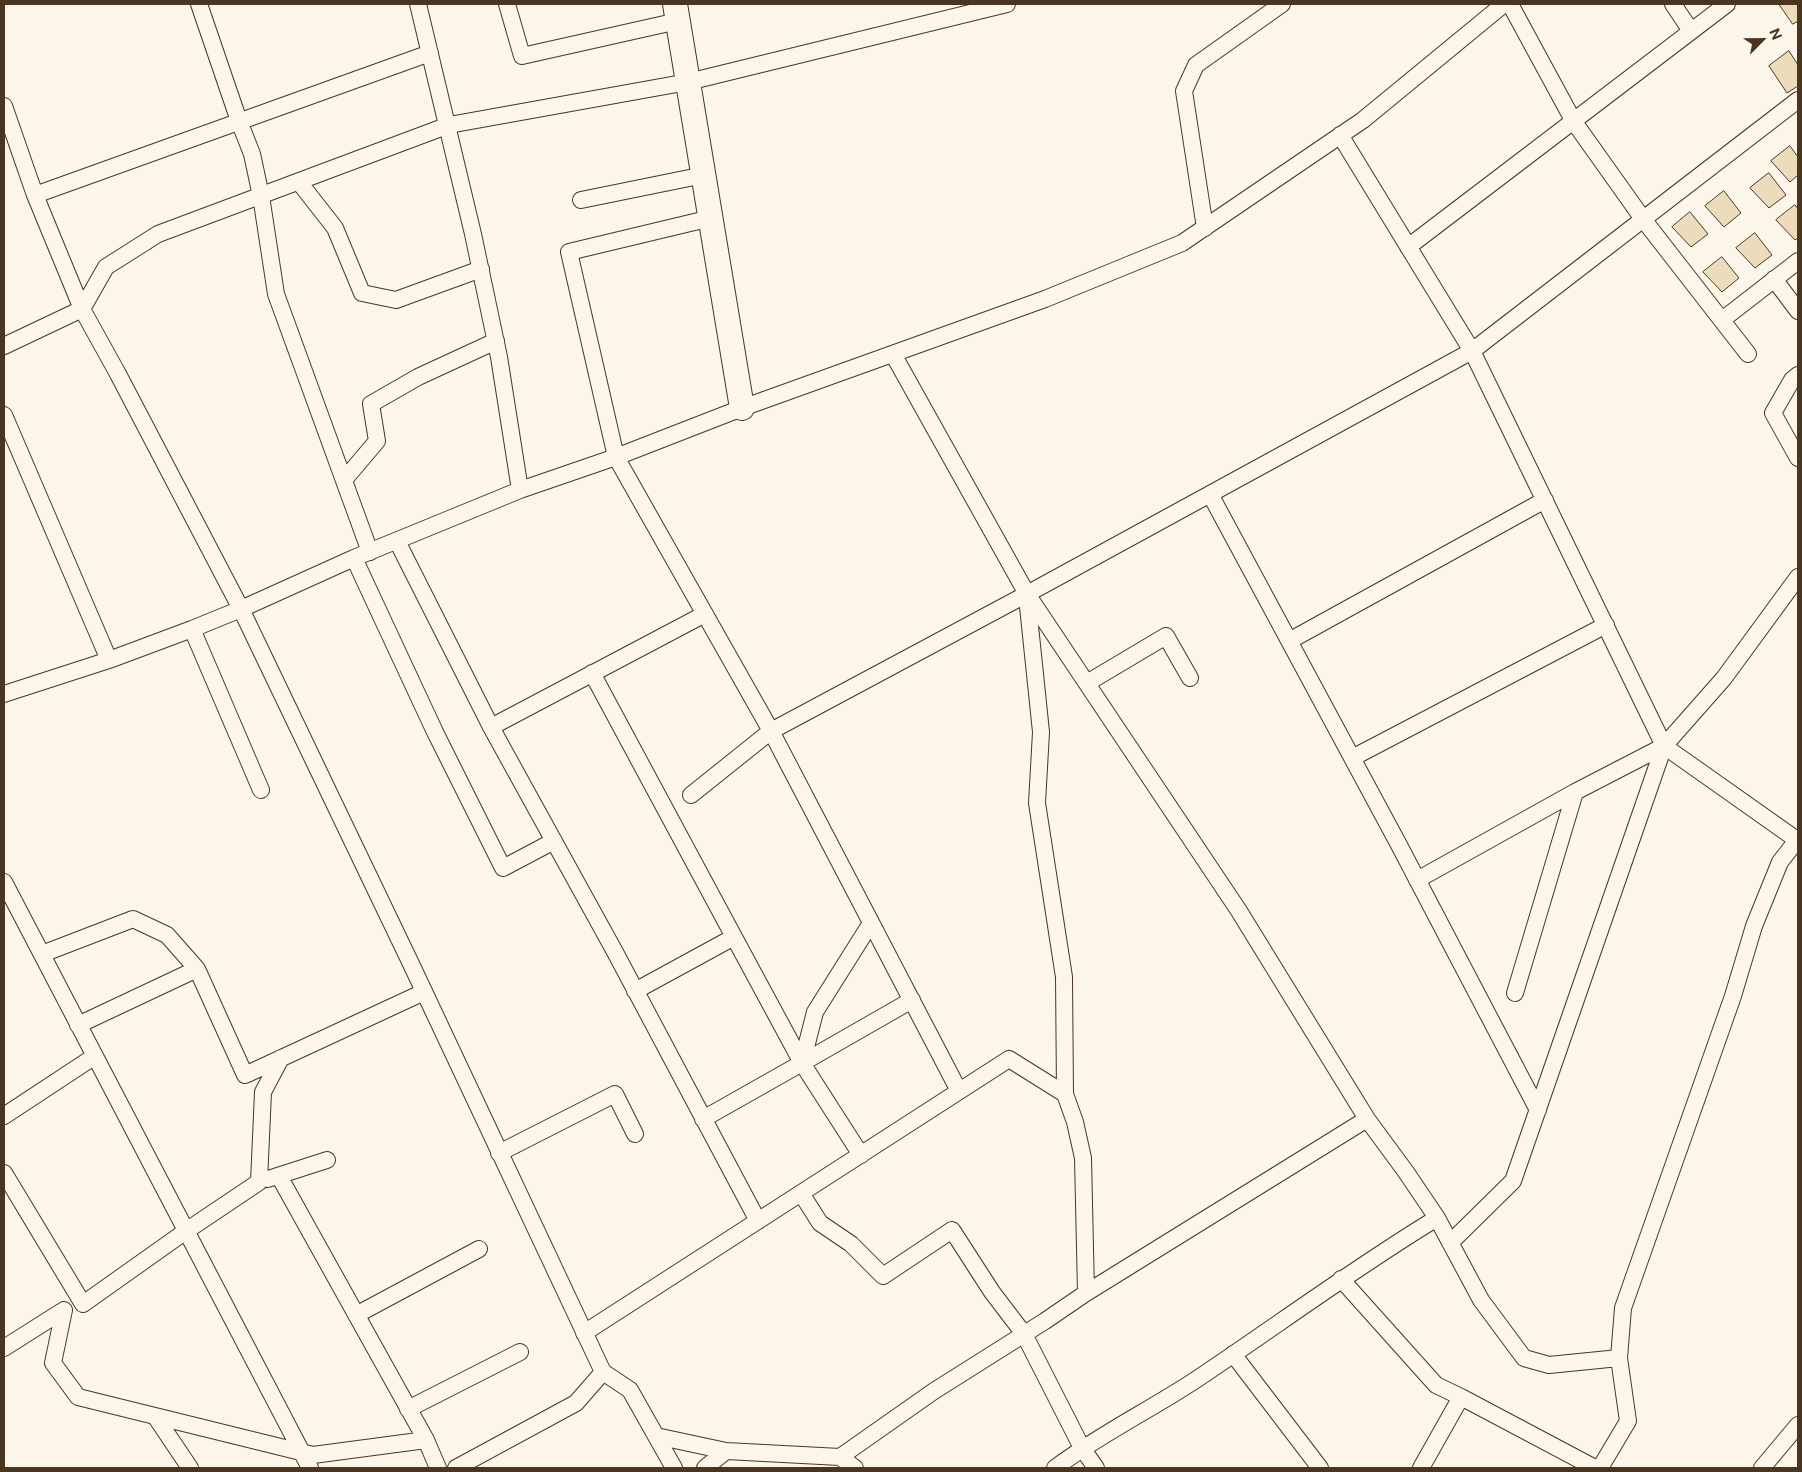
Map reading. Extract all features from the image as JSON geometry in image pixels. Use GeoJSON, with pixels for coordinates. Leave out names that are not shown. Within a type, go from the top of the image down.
{"type":"FeatureCollection","features":[{"type":"Feature","properties":{"kind":"street"},"geometry":{"type":"LineString","coordinates":[[199,4],[252,154],[261,196],[276,294],[344,480],[362,555],[435,732],[503,868],[554,841]]}},
{"type":"Feature","properties":{"kind":"street"},"geometry":{"type":"LineString","coordinates":[[418,4],[481,269],[496,341],[520,490]]}},
{"type":"Feature","properties":{"kind":"street"},"geometry":{"type":"LineString","coordinates":[[507,4],[522,56],[677,12],[742,408]]}},
{"type":"Feature","properties":{"kind":"street"},"geometry":{"type":"LineString","coordinates":[[4,346],[82,309],[106,267],[158,234],[448,126],[688,82],[1007,4]]}},
{"type":"Feature","properties":{"kind":"street"},"geometry":{"type":"LineString","coordinates":[[1205,228],[1184,91],[1196,64],[1282,4]]}},
{"type":"Feature","properties":{"kind":"street"},"geometry":{"type":"LineString","coordinates":[[4,694],[109,660],[192,629],[362,555],[520,490],[616,457],[742,408],[1054,296],[1182,243],[1363,120],[1504,4]]}},
{"type":"Feature","properties":{"kind":"street"},"geometry":{"type":"LineString","coordinates":[[1510,4],[1574,122],[1643,219],[1748,354]]}},
{"type":"Feature","properties":{"kind":"street"},"geometry":{"type":"LineString","coordinates":[[1673,4],[1691,31]]}},
{"type":"Feature","properties":{"kind":"street"},"geometry":{"type":"LineString","coordinates":[[1408,247],[1727,4]]}},
{"type":"Feature","properties":{"kind":"street"},"geometry":{"type":"LineString","coordinates":[[34,195],[430,53]]}},
{"type":"Feature","properties":{"kind":"street"},"geometry":{"type":"LineString","coordinates":[[691,795],[771,731],[1027,594],[1472,351],[1798,100]]}},
{"type":"Feature","properties":{"kind":"street"},"geometry":{"type":"LineString","coordinates":[[4,106],[34,195],[82,309],[241,609],[500,1152],[602,1372],[630,1390],[674,1468]]}},
{"type":"Feature","properties":{"kind":"street"},"geometry":{"type":"LineString","coordinates":[[1340,135],[1472,351],[1664,746],[1798,839],[1780,862],[1754,926],[1734,996],[1623,1308],[1619,1358],[1628,1421],[1600,1468]]}},
{"type":"Feature","properties":{"kind":"street"},"geometry":{"type":"LineString","coordinates":[[581,200],[704,175]]}},
{"type":"Feature","properties":{"kind":"street"},"geometry":{"type":"LineString","coordinates":[[298,182],[335,228],[362,293],[396,300],[481,269]]}},
{"type":"Feature","properties":{"kind":"street"},"geometry":{"type":"LineString","coordinates":[[711,218],[569,252],[616,457],[771,731],[959,1091]]}},
{"type":"Feature","properties":{"kind":"street"},"geometry":{"type":"LineString","coordinates":[[1722,320],[1798,261]]}},
{"type":"Feature","properties":{"kind":"street"},"geometry":{"type":"LineString","coordinates":[[1774,279],[1798,312]]}},
{"type":"Feature","properties":{"kind":"street"},"geometry":{"type":"LineString","coordinates":[[344,480],[377,441],[371,404],[418,377],[496,341]]}},
{"type":"Feature","properties":{"kind":"street"},"geometry":{"type":"LineString","coordinates":[[893,354],[1027,594],[1239,911],[1367,1119],[1437,1218],[1481,1300],[1524,1358],[1549,1366],[1619,1358]]}},
{"type":"Feature","properties":{"kind":"street"},"geometry":{"type":"LineString","coordinates":[[1798,375],[1792,380],[1773,413],[1798,458]]}},
{"type":"Feature","properties":{"kind":"street"},"geometry":{"type":"LineString","coordinates":[[4,415],[109,660]]}},
{"type":"Feature","properties":{"kind":"street"},"geometry":{"type":"LineString","coordinates":[[1210,494],[1538,1110]]}},
{"type":"Feature","properties":{"kind":"street"},"geometry":{"type":"LineString","coordinates":[[1289,641],[1545,500]]}},
{"type":"Feature","properties":{"kind":"street"},"geometry":{"type":"LineString","coordinates":[[397,541],[491,727],[636,991],[758,1221]]}},
{"type":"Feature","properties":{"kind":"street"},"geometry":{"type":"LineString","coordinates":[[1417,880],[1575,792],[1664,746],[1724,678],[1798,577]]}},
{"type":"Feature","properties":{"kind":"street"},"geometry":{"type":"LineString","coordinates":[[1027,594],[1041,732],[1037,803],[1064,977],[1065,1094],[1076,1122],[1082,1158],[1086,1293]]}},
{"type":"Feature","properties":{"kind":"street"},"geometry":{"type":"LineString","coordinates":[[491,727],[705,614]]}},
{"type":"Feature","properties":{"kind":"street"},"geometry":{"type":"LineString","coordinates":[[1352,758],[1606,625]]}},
{"type":"Feature","properties":{"kind":"street"},"geometry":{"type":"LineString","coordinates":[[192,629],[261,790]]}},
{"type":"Feature","properties":{"kind":"street"},"geometry":{"type":"LineString","coordinates":[[1087,683],[1166,636],[1190,678]]}},
{"type":"Feature","properties":{"kind":"street"},"geometry":{"type":"LineString","coordinates":[[592,674],[802,1062],[861,1155]]}},
{"type":"Feature","properties":{"kind":"street"},"geometry":{"type":"LineString","coordinates":[[1450,1243],[1513,1182],[1664,746]]}},
{"type":"Feature","properties":{"kind":"street"},"geometry":{"type":"LineString","coordinates":[[1515,993],[1575,792]]}},
{"type":"Feature","properties":{"kind":"street"},"geometry":{"type":"LineString","coordinates":[[4,882],[310,1468]]}},
{"type":"Feature","properties":{"kind":"street"},"geometry":{"type":"LineString","coordinates":[[42,954],[133,919],[167,935],[197,968],[245,1075],[424,992]]}},
{"type":"Feature","properties":{"kind":"street"},"geometry":{"type":"LineString","coordinates":[[802,1062],[815,1012],[871,923]]}},
{"type":"Feature","properties":{"kind":"street"},"geometry":{"type":"LineString","coordinates":[[636,991],[734,937]]}},
{"type":"Feature","properties":{"kind":"street"},"geometry":{"type":"LineString","coordinates":[[78,1024],[197,968]]}},
{"type":"Feature","properties":{"kind":"street"},"geometry":{"type":"LineString","coordinates":[[703,1118],[912,1000]]}},
{"type":"Feature","properties":{"kind":"street"},"geometry":{"type":"LineString","coordinates":[[4,1116],[95,1056]]}},
{"type":"Feature","properties":{"kind":"street"},"geometry":{"type":"LineString","coordinates":[[259,1182],[263,1092],[281,1058]]}},
{"type":"Feature","properties":{"kind":"street"},"geometry":{"type":"LineString","coordinates":[[584,1333],[1009,1059],[1065,1094]]}},
{"type":"Feature","properties":{"kind":"street"},"geometry":{"type":"LineString","coordinates":[[500,1152],[615,1094],[635,1134]]}},
{"type":"Feature","properties":{"kind":"street"},"geometry":{"type":"LineString","coordinates":[[840,1457],[934,1390],[1086,1293],[1367,1119]]}},
{"type":"Feature","properties":{"kind":"street"},"geometry":{"type":"LineString","coordinates":[[4,1173],[83,1304],[259,1182],[327,1160]]}},
{"type":"Feature","properties":{"kind":"street"},"geometry":{"type":"LineString","coordinates":[[279,1176],[426,1440],[438,1468]]}},
{"type":"Feature","properties":{"kind":"street"},"geometry":{"type":"LineString","coordinates":[[800,1193],[820,1223],[852,1244],[883,1276],[952,1230],[992,1292],[1024,1334],[1082,1448],[1096,1468]]}},
{"type":"Feature","properties":{"kind":"street"},"geometry":{"type":"LineString","coordinates":[[1055,1468],[1082,1448],[1192,1382],[1376,1255],[1437,1218]]}},
{"type":"Feature","properties":{"kind":"street"},"geometry":{"type":"LineString","coordinates":[[356,1315],[479,1249]]}},
{"type":"Feature","properties":{"kind":"street"},"geometry":{"type":"LineString","coordinates":[[1341,1279],[1436,1385],[1595,1468]]}},
{"type":"Feature","properties":{"kind":"street"},"geometry":{"type":"LineString","coordinates":[[4,1348],[64,1310],[53,1363],[78,1397],[313,1455],[426,1440]]}},
{"type":"Feature","properties":{"kind":"street"},"geometry":{"type":"LineString","coordinates":[[408,1409],[520,1352]]}},
{"type":"Feature","properties":{"kind":"street"},"geometry":{"type":"LineString","coordinates":[[1233,1354],[1320,1468]]}},
{"type":"Feature","properties":{"kind":"street"},"geometry":{"type":"LineString","coordinates":[[456,1468],[576,1403],[602,1372]]}},
{"type":"Feature","properties":{"kind":"street"},"geometry":{"type":"LineString","coordinates":[[1421,1468],[1461,1397]]}},
{"type":"Feature","properties":{"kind":"street"},"geometry":{"type":"LineString","coordinates":[[155,1416],[190,1468]]}},
{"type":"Feature","properties":{"kind":"street"},"geometry":{"type":"LineString","coordinates":[[1762,1468],[1798,1425]]}},
{"type":"Feature","properties":{"kind":"street"},"geometry":{"type":"LineString","coordinates":[[656,1436],[726,1451],[840,1457],[855,1468]]}},
{"type":"Feature","properties":{"kind":"street"},"geometry":{"type":"LineString","coordinates":[[705,1468],[726,1451]]}},
{"type":"Feature","properties":{"kind":"building"},"geometry":{"type":"Polygon","coordinates":[[[1779,4],[1798,4],[1798,21],[1793,24],[1779,4]]]}},
{"type":"Feature","properties":{"kind":"building"},"geometry":{"type":"Polygon","coordinates":[[[1789,51],[1798,65],[1798,86],[1787,93],[1769,66],[1789,51]]]}},
{"type":"Feature","properties":{"kind":"building"},"geometry":{"type":"Polygon","coordinates":[[[1790,146],[1798,157],[1798,175],[1790,182],[1771,161],[1790,146]]]}},
{"type":"Feature","properties":{"kind":"building"},"geometry":{"type":"Polygon","coordinates":[[[1769,173],[1786,195],[1769,208],[1750,188],[1769,173]]]}},
{"type":"Feature","properties":{"kind":"building"},"geometry":{"type":"Polygon","coordinates":[[[1724,191],[1741,213],[1724,227],[1705,206],[1724,191]]]}},
{"type":"Feature","properties":{"kind":"building"},"geometry":{"type":"Polygon","coordinates":[[[1795,205],[1798,209],[1798,238],[1795,240],[1776,220],[1795,205]]]}},
{"type":"Feature","properties":{"kind":"building"},"geometry":{"type":"Polygon","coordinates":[[[1690,212],[1708,234],[1691,247],[1672,227],[1690,212]]]}},
{"type":"Feature","properties":{"kind":"building"},"geometry":{"type":"Polygon","coordinates":[[[1755,233],[1772,255],[1755,268],[1736,248],[1755,233]]]}},
{"type":"Feature","properties":{"kind":"building"},"geometry":{"type":"Polygon","coordinates":[[[1722,257],[1739,278],[1722,292],[1703,272],[1722,257]]]}}]}
